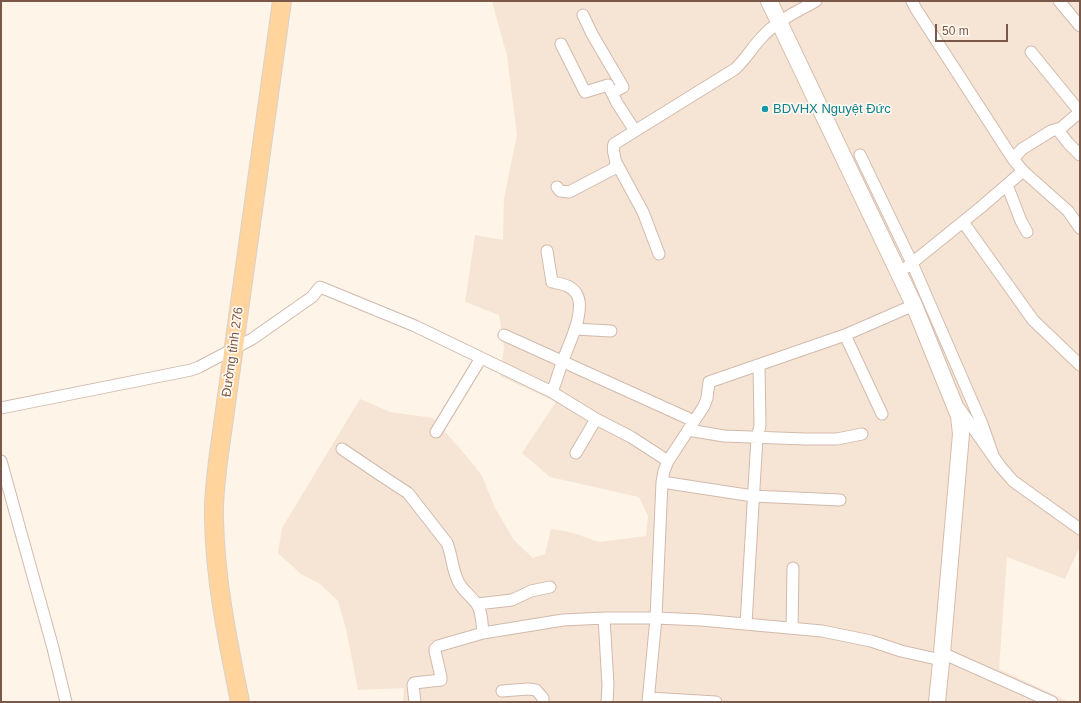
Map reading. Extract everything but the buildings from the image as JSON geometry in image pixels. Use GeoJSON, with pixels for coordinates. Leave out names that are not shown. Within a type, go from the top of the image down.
{"type":"FeatureCollection","features":[{"type":"Feature","properties":{"kind":"main road","name":"Đường tỉnh 276"},"geometry":{"type":"LineString","coordinates":[[240,702],[215,554],[214,518],[216,478],[282,1]]}},
{"type":"Feature","properties":{"kind":"main road"},"geometry":{"type":"LineString","coordinates":[[769,1],[914,305],[954,402],[958,416],[961,434],[937,702]]}},
{"type":"Feature","properties":{"kind":"street"},"geometry":{"type":"LineString","coordinates":[[659,254],[643,212],[617,164],[612,149],[614,144],[735,69],[744,60],[753,47],[778,22],[816,1]]}},
{"type":"Feature","properties":{"kind":"street"},"geometry":{"type":"LineString","coordinates":[[912,1],[1013,159],[1023,172],[1068,210],[1080,228]]}},
{"type":"Feature","properties":{"kind":"street"},"geometry":{"type":"LineString","coordinates":[[1059,1],[1080,26]]}},
{"type":"Feature","properties":{"kind":"street"},"geometry":{"type":"LineString","coordinates":[[583,15],[592,34],[623,87],[612,93]]}},
{"type":"Feature","properties":{"kind":"street"},"geometry":{"type":"LineString","coordinates":[[561,44],[585,92],[608,85],[635,131]]}},
{"type":"Feature","properties":{"kind":"street"},"geometry":{"type":"LineString","coordinates":[[1013,159],[1022,149],[1052,131],[1058,130],[1080,112],[1031,52]]}},
{"type":"Feature","properties":{"kind":"street"},"geometry":{"type":"LineString","coordinates":[[1058,130],[1080,155]]}},
{"type":"Feature","properties":{"kind":"street"},"geometry":{"type":"LineString","coordinates":[[860,155],[912,263],[982,424],[994,458]]}},
{"type":"Feature","properties":{"kind":"street"},"geometry":{"type":"LineString","coordinates":[[557,187],[562,192],[569,192],[614,170],[617,164]]}},
{"type":"Feature","properties":{"kind":"street"},"geometry":{"type":"LineString","coordinates":[[899,274],[1023,172]]}},
{"type":"Feature","properties":{"kind":"street"},"geometry":{"type":"LineString","coordinates":[[1007,185],[1021,221],[1027,232]]}},
{"type":"Feature","properties":{"kind":"street"},"geometry":{"type":"LineString","coordinates":[[963,222],[1033,320],[1080,365]]}},
{"type":"Feature","properties":{"kind":"street"},"geometry":{"type":"LineString","coordinates":[[547,251],[552,282],[569,286],[576,292],[580,300],[575,330],[562,361],[552,392]]}},
{"type":"Feature","properties":{"kind":"street"},"geometry":{"type":"LineString","coordinates":[[1,408],[191,370],[199,367],[252,339],[312,298],[320,287],[415,326],[552,392],[596,419],[631,437],[668,461]]}},
{"type":"Feature","properties":{"kind":"street"},"geometry":{"type":"LineString","coordinates":[[716,702],[648,700],[656,618],[662,482],[668,461],[704,406],[707,398],[709,382],[845,336],[914,305]]}},
{"type":"Feature","properties":{"kind":"street"},"geometry":{"type":"LineString","coordinates":[[575,330],[611,331]]}},
{"type":"Feature","properties":{"kind":"street"},"geometry":{"type":"LineString","coordinates":[[504,335],[562,361],[691,425],[724,436],[837,439],[862,434]]}},
{"type":"Feature","properties":{"kind":"street"},"geometry":{"type":"LineString","coordinates":[[845,336],[882,414]]}},
{"type":"Feature","properties":{"kind":"street"},"geometry":{"type":"LineString","coordinates":[[436,432],[481,358]]}},
{"type":"Feature","properties":{"kind":"street"},"geometry":{"type":"LineString","coordinates":[[746,624],[757,437],[760,426],[759,365]]}},
{"type":"Feature","properties":{"kind":"street"},"geometry":{"type":"LineString","coordinates":[[954,402],[994,458],[1013,481],[1080,529]]}},
{"type":"Feature","properties":{"kind":"street"},"geometry":{"type":"LineString","coordinates":[[576,453],[596,419]]}},
{"type":"Feature","properties":{"kind":"street"},"geometry":{"type":"LineString","coordinates":[[342,448],[408,493],[447,543],[451,551],[457,580],[461,587],[477,604],[483,633]]}},
{"type":"Feature","properties":{"kind":"street"},"geometry":{"type":"LineString","coordinates":[[1,461],[53,648],[66,702]]}},
{"type":"Feature","properties":{"kind":"street"},"geometry":{"type":"LineString","coordinates":[[662,482],[753,496],[840,500]]}},
{"type":"Feature","properties":{"kind":"street"},"geometry":{"type":"LineString","coordinates":[[792,628],[793,568]]}},
{"type":"Feature","properties":{"kind":"street"},"geometry":{"type":"LineString","coordinates":[[477,604],[512,600],[530,591],[550,587]]}},
{"type":"Feature","properties":{"kind":"street"},"geometry":{"type":"LineString","coordinates":[[604,618],[608,685],[607,702]]}},
{"type":"Feature","properties":{"kind":"street"},"geometry":{"type":"LineString","coordinates":[[415,702],[414,683],[439,681],[441,679],[435,651],[440,645],[483,633],[563,620],[656,618],[701,620],[822,631],[871,641],[900,651],[942,656],[1052,702]]}},
{"type":"Feature","properties":{"kind":"street"},"geometry":{"type":"LineString","coordinates":[[502,691],[528,689],[536,690],[543,698],[543,702]]}},
{"type":"Feature","properties":{"kind":"shaded area"},"geometry":{"type":"Polygon","coordinates":[[[492,1],[1080,1],[1080,546],[1065,579],[1007,557],[999,669],[1069,702],[403,702],[404,688],[358,690],[346,629],[338,601],[320,584],[301,574],[278,553],[282,528],[360,399],[390,412],[433,418],[482,476],[495,508],[514,540],[533,558],[545,554],[551,529],[570,532],[599,542],[646,536],[648,516],[639,497],[550,477],[522,453],[556,402],[500,376],[504,348],[499,315],[465,302],[475,235],[503,240],[504,198],[517,135],[507,56],[492,1]]]}},
{"type":"Feature","properties":{"kind":"place","name":"BDVHX Nguyệt Đức"},"geometry":{"type":"Point","coordinates":[765,109]}}]}
